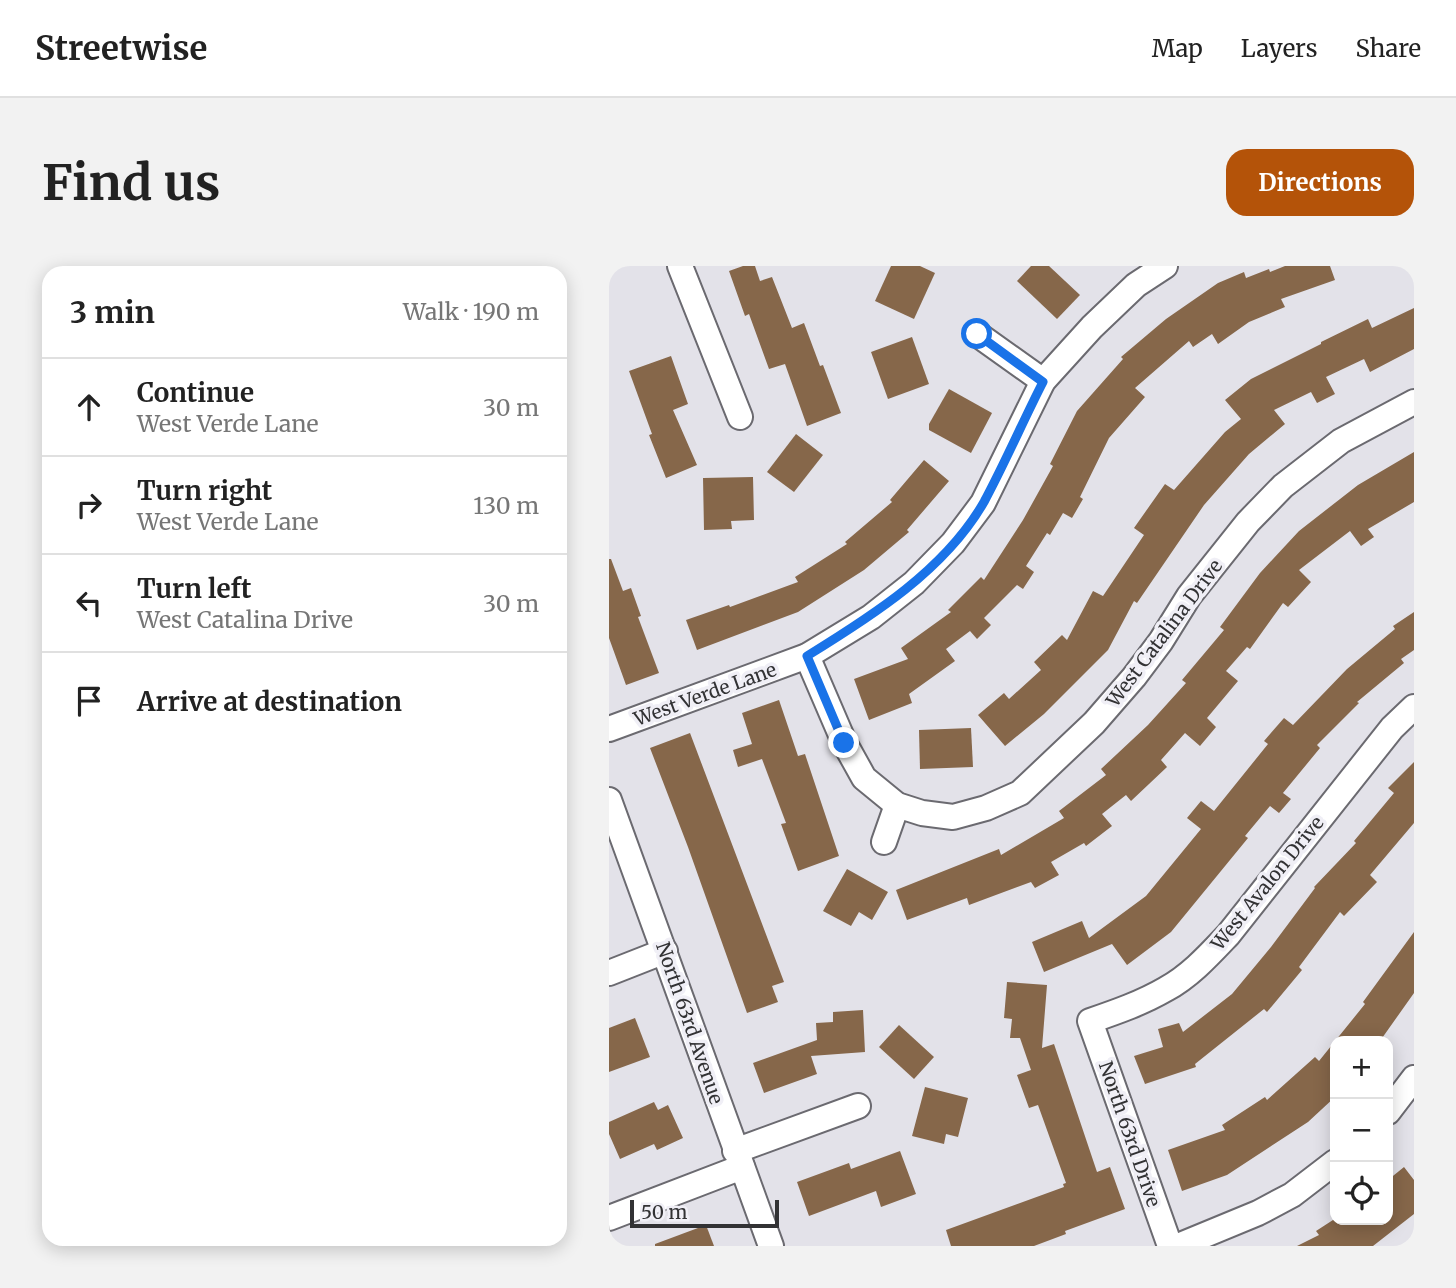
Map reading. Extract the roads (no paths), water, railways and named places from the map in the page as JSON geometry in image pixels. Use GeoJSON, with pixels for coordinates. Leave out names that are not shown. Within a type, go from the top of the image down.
{"type":"FeatureCollection","features":[{"type":"Feature","properties":{"kind":"street"},"geometry":{"type":"LineString","coordinates":[[680,266],[740,417]]}},
{"type":"Feature","properties":{"kind":"street","name":"West Verde Lane"},"geometry":{"type":"LineString","coordinates":[[609,729],[807,656],[871,617],[914,583],[953,543],[983,503],[1043,382],[1091,327],[1136,285],[1165,266]]}},
{"type":"Feature","properties":{"kind":"street"},"geometry":{"type":"LineString","coordinates":[[977,334],[1043,382]]}},
{"type":"Feature","properties":{"kind":"street","name":"West Catalina Drive"},"geometry":{"type":"LineString","coordinates":[[807,656],[844,743],[864,778],[897,805],[922,813],[953,817],[986,808],[1020,793],[1094,723],[1134,677],[1161,641],[1189,596],[1248,522],[1283,486],[1341,441],[1414,402]]}},
{"type":"Feature","properties":{"kind":"street","name":"West Avalon Drive"},"geometry":{"type":"LineString","coordinates":[[1090,1021],[1137,1004],[1167,989],[1209,955],[1228,935],[1392,728],[1414,707]]}},
{"type":"Feature","properties":{"kind":"street","name":"North 63rd Avenue"},"geometry":{"type":"LineString","coordinates":[[609,800],[771,1246]]}},
{"type":"Feature","properties":{"kind":"street"},"geometry":{"type":"LineString","coordinates":[[884,842],[897,805]]}},
{"type":"Feature","properties":{"kind":"street"},"geometry":{"type":"LineString","coordinates":[[609,973],[665,951]]}},
{"type":"Feature","properties":{"kind":"street","name":"North 63rd Drive"},"geometry":{"type":"LineString","coordinates":[[1090,1021],[1170,1246]]}},
{"type":"Feature","properties":{"kind":"street"},"geometry":{"type":"LineString","coordinates":[[1393,1105],[1414,1078]]}},
{"type":"Feature","properties":{"kind":"street"},"geometry":{"type":"LineString","coordinates":[[609,1218],[858,1106]]}},
{"type":"Feature","properties":{"kind":"street"},"geometry":{"type":"LineString","coordinates":[[1178,1246],[1258,1213],[1292,1195],[1330,1166]]}}]}
